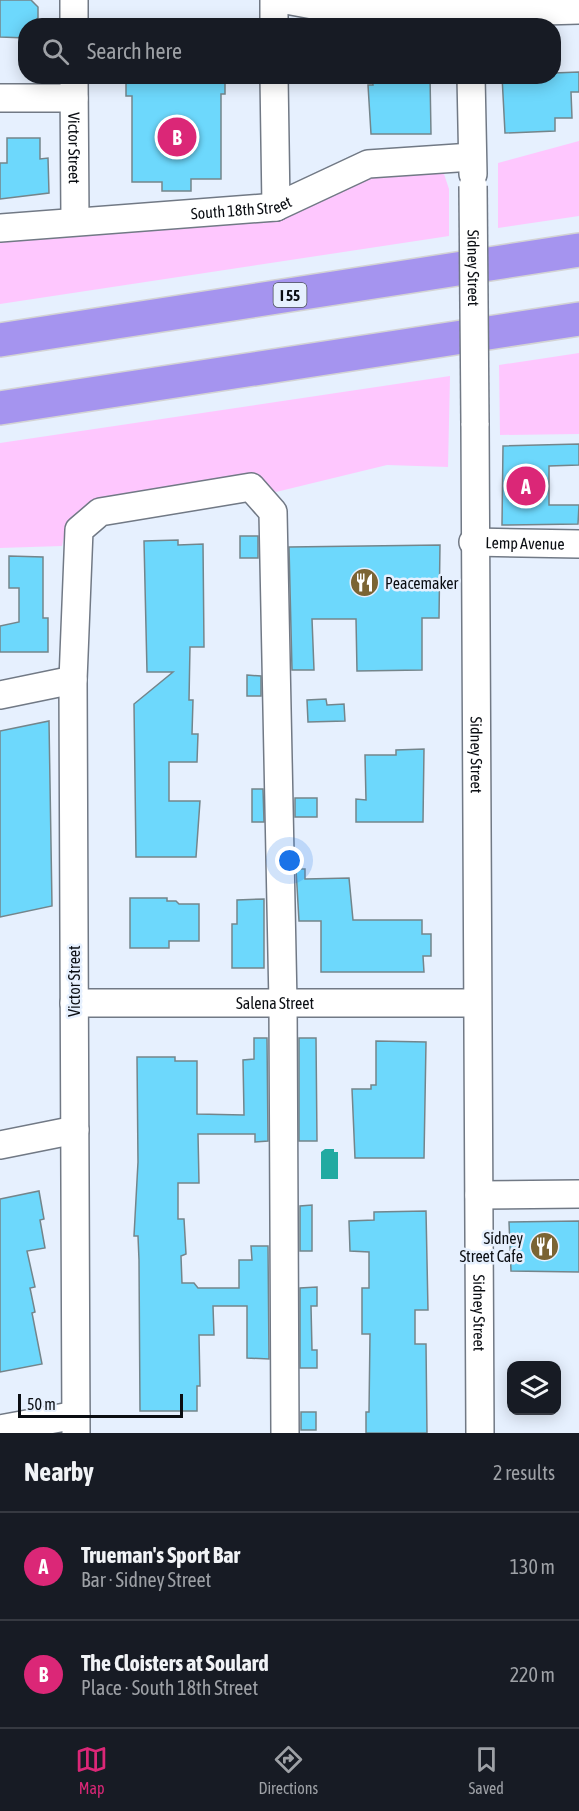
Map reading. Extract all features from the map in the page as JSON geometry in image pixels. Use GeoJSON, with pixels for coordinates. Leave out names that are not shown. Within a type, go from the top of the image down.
{"type":"FeatureCollection","features":[{"type":"Feature","properties":{"kind":"highway","name":"I 55"},"geometry":{"type":"LineString","coordinates":[[0,340],[579,250]]}},
{"type":"Feature","properties":{"kind":"highway"},"geometry":{"type":"LineString","coordinates":[[0,408],[579,320]]}},
{"type":"Feature","properties":{"kind":"street"},"geometry":{"type":"LineString","coordinates":[[74,0],[74,18]]}},
{"type":"Feature","properties":{"kind":"street"},"geometry":{"type":"LineString","coordinates":[[274,0],[274,18]]}},
{"type":"Feature","properties":{"kind":"street"},"geometry":{"type":"LineString","coordinates":[[286,0],[345,11],[470,13],[579,10]]}},
{"type":"Feature","properties":{"kind":"street"},"geometry":{"type":"LineString","coordinates":[[274,84],[276,207]]}},
{"type":"Feature","properties":{"kind":"street","name":"Sidney Street"},"geometry":{"type":"LineString","coordinates":[[471,84],[480,1433]]}},
{"type":"Feature","properties":{"kind":"street"},"geometry":{"type":"LineString","coordinates":[[0,98],[74,87]]}},
{"type":"Feature","properties":{"kind":"street","name":"Victor Street"},"geometry":{"type":"LineString","coordinates":[[74,87],[75,220]]}},
{"type":"Feature","properties":{"kind":"street","name":"South 18th Street"},"geometry":{"type":"LineString","coordinates":[[0,228],[75,220],[276,207],[368,164],[472,157]]}},
{"type":"Feature","properties":{"kind":"street","name":"Victor Street"},"geometry":{"type":"LineString","coordinates":[[76,1424],[73,680],[79,530],[100,512],[251,486],[273,512],[283,1003]]}},
{"type":"Feature","properties":{"kind":"street","name":"Lemp Avenue"},"geometry":{"type":"LineString","coordinates":[[473,542],[579,544]]}},
{"type":"Feature","properties":{"kind":"street"},"geometry":{"type":"LineString","coordinates":[[0,695],[73,680]]}},
{"type":"Feature","properties":{"kind":"street","name":"Salena Street"},"geometry":{"type":"LineString","coordinates":[[74,1003],[477,1003]]}},
{"type":"Feature","properties":{"kind":"street"},"geometry":{"type":"LineString","coordinates":[[283,1003],[285,1433]]}},
{"type":"Feature","properties":{"kind":"street"},"geometry":{"type":"LineString","coordinates":[[0,1145],[75,1130]]}},
{"type":"Feature","properties":{"kind":"street"},"geometry":{"type":"LineString","coordinates":[[479,1195],[579,1194]]}},
{"type":"Feature","properties":{"kind":"street"},"geometry":{"type":"LineString","coordinates":[[0,1429],[76,1424]]}},
{"type":"Feature","properties":{"kind":"shaded area"},"geometry":{"type":"Polygon","coordinates":[[[579,141],[579,216],[498,228],[498,163],[579,141]]]}},
{"type":"Feature","properties":{"kind":"shaded area"},"geometry":{"type":"Polygon","coordinates":[[[443,171],[449,189],[449,236],[0,304],[0,241],[387,174],[443,171]]]}},
{"type":"Feature","properties":{"kind":"shaded area"},"geometry":{"type":"Polygon","coordinates":[[[579,353],[579,434],[500,435],[499,365],[579,353]]]}},
{"type":"Feature","properties":{"kind":"shaded area"},"geometry":{"type":"Polygon","coordinates":[[[450,376],[448,467],[387,465],[276,492],[262,482],[66,527],[62,546],[0,548],[0,443],[450,376]]]}},
{"type":"Feature","properties":{"kind":"shaded area"},"geometry":{"type":"Polygon","coordinates":[[[325,1149],[334,1149],[334,1152],[338,1152],[338,1179],[321,1179],[321,1152],[325,1149]]]}},
{"type":"Feature","properties":{"kind":"building"},"geometry":{"type":"Polygon","coordinates":[[[0,0],[31,0],[38,7],[38,18],[18,18],[18,38],[0,37],[0,0]]]}},
{"type":"Feature","properties":{"kind":"building"},"geometry":{"type":"Polygon","coordinates":[[[579,72],[579,92],[571,92],[572,118],[555,118],[555,131],[505,133],[502,84],[561,84],[561,73],[579,72]]]}},
{"type":"Feature","properties":{"kind":"building"},"geometry":{"type":"Polygon","coordinates":[[[126,84],[225,84],[225,94],[221,94],[221,179],[191,179],[191,191],[162,191],[162,182],[132,182],[132,96],[126,96],[126,84]]]}},
{"type":"Feature","properties":{"kind":"building"},"geometry":{"type":"Polygon","coordinates":[[[430,84],[431,134],[371,134],[368,85],[430,84]]]}},
{"type":"Feature","properties":{"kind":"building"},"geometry":{"type":"Polygon","coordinates":[[[7,138],[40,138],[40,159],[48,158],[49,193],[0,199],[0,163],[7,163],[7,138]]]}},
{"type":"Feature","properties":{"kind":"building"},"geometry":{"type":"Polygon","coordinates":[[[579,444],[579,465],[549,466],[549,505],[579,505],[578,524],[502,525],[503,446],[579,444]]]}},
{"type":"Feature","properties":{"kind":"building"},"geometry":{"type":"Polygon","coordinates":[[[240,536],[258,536],[258,558],[240,558],[240,536]]]}},
{"type":"Feature","properties":{"kind":"building"},"geometry":{"type":"Polygon","coordinates":[[[178,540],[178,545],[203,544],[204,647],[190,647],[189,700],[193,700],[192,734],[198,734],[197,762],[169,762],[169,801],[200,801],[196,857],[136,857],[134,704],[173,672],[147,672],[144,541],[178,540]]]}},
{"type":"Feature","properties":{"kind":"building","name":"Peacemaker"},"geometry":{"type":"Polygon","coordinates":[[[440,545],[439,618],[422,618],[422,670],[357,671],[356,619],[312,619],[314,670],[292,670],[289,547],[440,545]]]}},
{"type":"Feature","properties":{"kind":"building"},"geometry":{"type":"Polygon","coordinates":[[[9,556],[43,557],[43,618],[48,618],[48,652],[0,652],[0,626],[19,622],[19,588],[9,588],[9,556]]]}},
{"type":"Feature","properties":{"kind":"building"},"geometry":{"type":"Polygon","coordinates":[[[247,675],[261,676],[261,696],[247,696],[247,675]]]}},
{"type":"Feature","properties":{"kind":"building"},"geometry":{"type":"Polygon","coordinates":[[[326,699],[327,705],[344,704],[345,721],[308,722],[307,700],[326,699]]]}},
{"type":"Feature","properties":{"kind":"building"},"geometry":{"type":"Polygon","coordinates":[[[49,721],[52,906],[0,917],[0,731],[49,721]]]}},
{"type":"Feature","properties":{"kind":"building"},"geometry":{"type":"Polygon","coordinates":[[[424,749],[423,822],[356,822],[356,799],[366,800],[365,755],[396,755],[396,750],[424,749]]]}},
{"type":"Feature","properties":{"kind":"building"},"geometry":{"type":"Polygon","coordinates":[[[252,789],[263,789],[264,822],[252,822],[252,789]]]}},
{"type":"Feature","properties":{"kind":"building"},"geometry":{"type":"Polygon","coordinates":[[[295,798],[317,798],[317,817],[295,817],[295,798]]]}},
{"type":"Feature","properties":{"kind":"building"},"geometry":{"type":"Polygon","coordinates":[[[296,869],[305,869],[305,879],[349,878],[353,920],[422,920],[422,934],[431,934],[431,956],[423,956],[424,972],[321,972],[321,921],[299,921],[296,869]]]}},
{"type":"Feature","properties":{"kind":"building"},"geometry":{"type":"Polygon","coordinates":[[[130,898],[167,898],[167,901],[176,901],[179,904],[199,904],[199,941],[169,941],[169,948],[130,948],[130,898]]]}},
{"type":"Feature","properties":{"kind":"building"},"geometry":{"type":"Polygon","coordinates":[[[264,899],[264,968],[232,968],[232,924],[237,924],[237,900],[264,899]]]}},
{"type":"Feature","properties":{"kind":"building"},"geometry":{"type":"Polygon","coordinates":[[[254,1038],[267,1038],[268,1141],[255,1142],[255,1134],[198,1134],[199,1183],[178,1183],[178,1219],[184,1219],[186,1254],[181,1256],[182,1283],[194,1283],[198,1288],[239,1288],[239,1260],[252,1260],[251,1246],[268,1246],[269,1359],[247,1358],[247,1306],[213,1306],[214,1335],[199,1335],[200,1386],[197,1386],[197,1411],[140,1411],[139,1260],[138,1236],[134,1236],[138,1162],[137,1057],[175,1057],[175,1061],[197,1061],[197,1114],[244,1115],[243,1060],[254,1059],[254,1038]]]}},
{"type":"Feature","properties":{"kind":"building"},"geometry":{"type":"Polygon","coordinates":[[[299,1038],[316,1038],[317,1141],[299,1141],[299,1038]]]}},
{"type":"Feature","properties":{"kind":"building"},"geometry":{"type":"Polygon","coordinates":[[[376,1041],[426,1042],[424,1158],[355,1158],[352,1089],[371,1089],[371,1085],[376,1085],[376,1041]]]}},
{"type":"Feature","properties":{"kind":"building"},"geometry":{"type":"Polygon","coordinates":[[[39,1191],[44,1219],[40,1220],[45,1248],[27,1251],[35,1287],[30,1288],[35,1312],[32,1313],[42,1364],[0,1372],[0,1199],[39,1191]]]}},
{"type":"Feature","properties":{"kind":"building"},"geometry":{"type":"Polygon","coordinates":[[[312,1205],[312,1251],[300,1251],[300,1206],[312,1205]]]}},
{"type":"Feature","properties":{"kind":"building"},"geometry":{"type":"Polygon","coordinates":[[[426,1211],[428,1310],[415,1310],[415,1344],[426,1344],[427,1433],[366,1433],[366,1412],[369,1412],[370,1334],[362,1334],[362,1288],[369,1288],[369,1252],[350,1251],[349,1221],[374,1220],[374,1212],[426,1211]]]}},
{"type":"Feature","properties":{"kind":"building","name":"Sidney Street Cafe"},"geometry":{"type":"Polygon","coordinates":[[[579,1221],[579,1272],[511,1271],[509,1222],[579,1221]]]}},
{"type":"Feature","properties":{"kind":"building"},"geometry":{"type":"Polygon","coordinates":[[[317,1287],[317,1306],[311,1306],[312,1350],[317,1350],[317,1368],[300,1368],[300,1288],[317,1287]]]}},
{"type":"Feature","properties":{"kind":"building"},"geometry":{"type":"Polygon","coordinates":[[[301,1412],[316,1412],[316,1430],[301,1430],[301,1412]]]}},
{"type":"Feature","properties":{"kind":"place","name":"The Cloisters at Soulard"},"geometry":{"type":"Point","coordinates":[177,137]}},
{"type":"Feature","properties":{"kind":"place","name":"Trueman's Sport Bar"},"geometry":{"type":"Point","coordinates":[526,486]}},
{"type":"Feature","properties":{"kind":"place","name":"Peacemaker"},"geometry":{"type":"Point","coordinates":[364,583]}},
{"type":"Feature","properties":{"kind":"place","name":"Sidney Street Cafe"},"geometry":{"type":"Point","coordinates":[544,1247]}}]}
